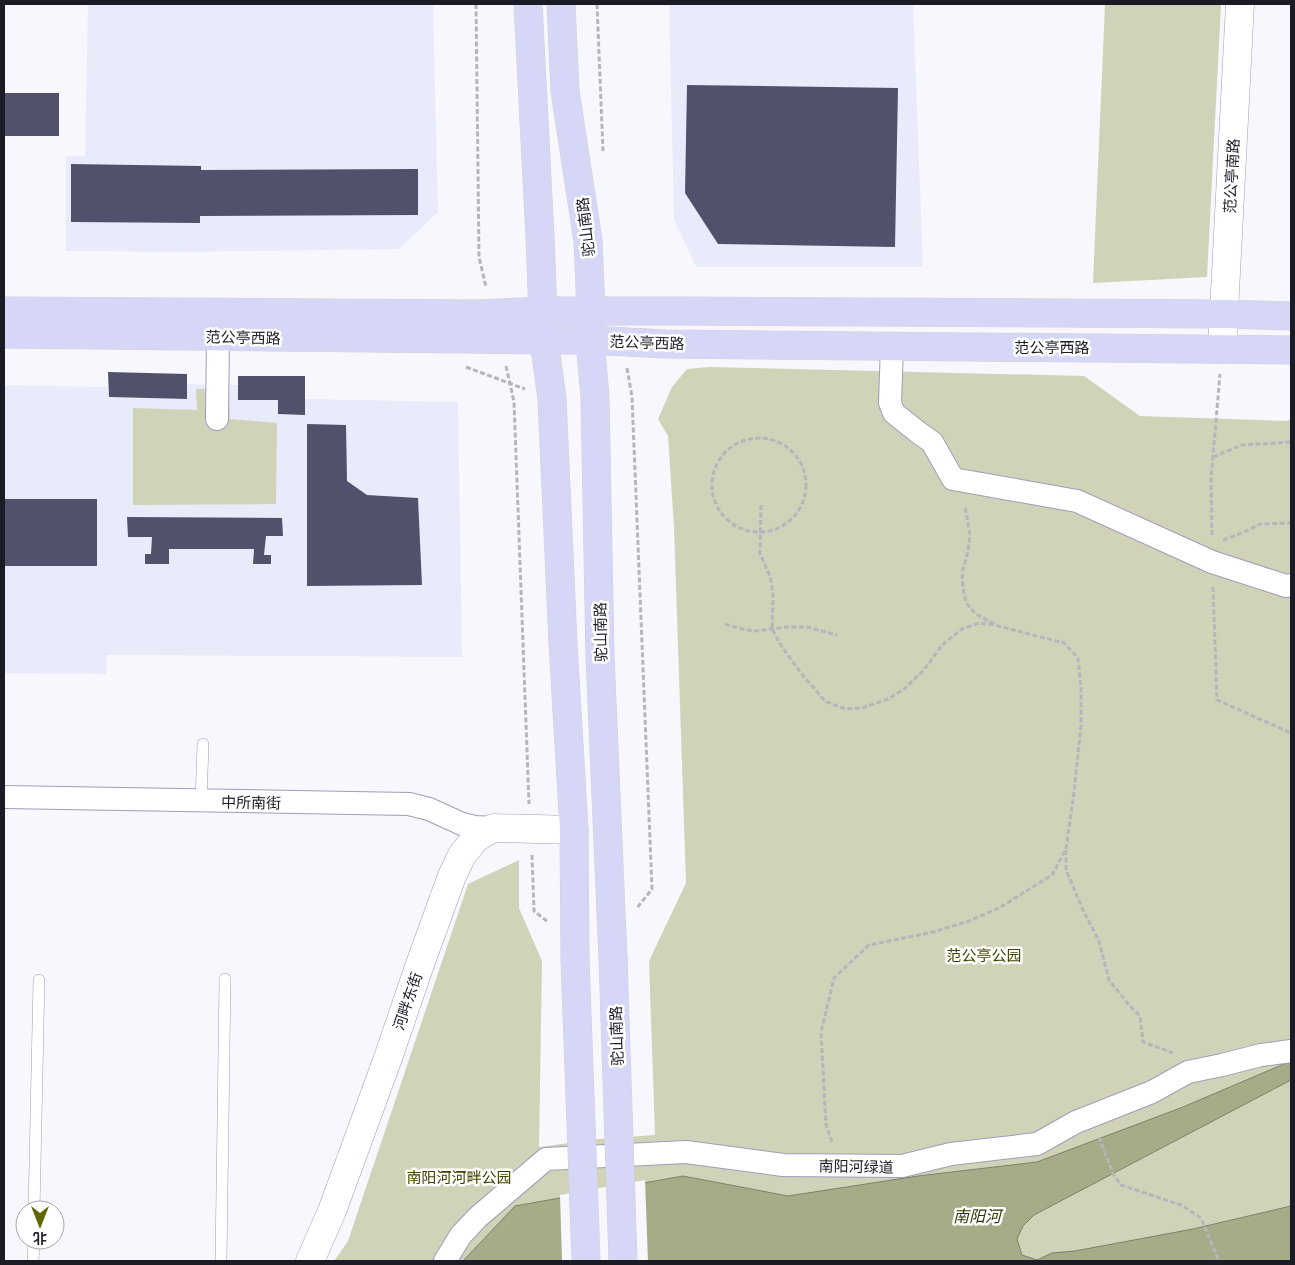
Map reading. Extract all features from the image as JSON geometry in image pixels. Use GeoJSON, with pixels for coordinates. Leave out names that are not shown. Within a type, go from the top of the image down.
{"type":"FeatureCollection","features":[{"type":"Feature","properties":{"kind":"main road"},"geometry":{"type":"LineString","coordinates":[[528,4],[544,340],[552,399],[574,830],[575,951],[586,1261]]}},
{"type":"Feature","properties":{"kind":"main road","name":"驼山南路"},"geometry":{"type":"LineString","coordinates":[[562,4],[565,91],[588,241],[591,311],[590,340],[595,397],[600,656],[613,949],[623,1261]]}},
{"type":"Feature","properties":{"kind":"main road","name":"范公亭西路"},"geometry":{"type":"LineString","coordinates":[[4,311],[479,314],[591,311],[1224,314],[1291,316]]}},
{"type":"Feature","properties":{"kind":"main road","name":"范公亭西路"},"geometry":{"type":"LineString","coordinates":[[4,334],[590,340],[665,344],[1291,350]]}},
{"type":"Feature","properties":{"kind":"street","name":"范公亭南路"},"geometry":{"type":"LineString","coordinates":[[1222,349],[1240,4]]}},
{"type":"Feature","properties":{"kind":"street"},"geometry":{"type":"LineString","coordinates":[[217,419],[218,336]]}},
{"type":"Feature","properties":{"kind":"street"},"geometry":{"type":"LineString","coordinates":[[892,346],[890,404],[894,413],[932,442],[953,479],[1077,502],[1212,562],[1286,586],[1291,585]]}},
{"type":"Feature","properties":{"kind":"street","name":"中所南街"},"geometry":{"type":"LineString","coordinates":[[4,797],[409,804],[429,809],[462,824],[493,828]]}},
{"type":"Feature","properties":{"kind":"street"},"geometry":{"type":"LineString","coordinates":[[493,828],[574,830]]}},
{"type":"Feature","properties":{"kind":"street","name":"河畔东街"},"geometry":{"type":"LineString","coordinates":[[310,1261],[339,1193],[452,876],[468,846],[476,838],[493,828]]}},
{"type":"Feature","properties":{"kind":"street","name":"南阳河绿道"},"geometry":{"type":"LineString","coordinates":[[445,1261],[462,1235],[478,1217],[546,1159],[686,1152],[783,1165],[902,1166],[950,1154],[1037,1144],[1076,1122],[1152,1092],[1188,1072],[1261,1055],[1291,1051]]}},
{"type":"Feature","properties":{"kind":"lane"},"geometry":{"type":"LineString","coordinates":[[201,801],[203,744]]}},
{"type":"Feature","properties":{"kind":"lane"},"geometry":{"type":"LineString","coordinates":[[220,1261],[225,979]]}},
{"type":"Feature","properties":{"kind":"lane"},"geometry":{"type":"LineString","coordinates":[[34,1200],[39,980]]}},
{"type":"Feature","properties":{"kind":"path"},"geometry":{"type":"LineString","coordinates":[[476,4],[479,257],[487,291]]}},
{"type":"Feature","properties":{"kind":"path"},"geometry":{"type":"LineString","coordinates":[[597,4],[603,156]]}},
{"type":"Feature","properties":{"kind":"path"},"geometry":{"type":"LineString","coordinates":[[1211,478],[1222,349]]}},
{"type":"Feature","properties":{"kind":"path"},"geometry":{"type":"LineString","coordinates":[[613,949],[652,889],[632,407],[626,360]]}},
{"type":"Feature","properties":{"kind":"path"},"geometry":{"type":"LineString","coordinates":[[505,365],[514,402],[534,912],[575,951]]}},
{"type":"Feature","properties":{"kind":"path"},"geometry":{"type":"LineString","coordinates":[[762,438],[778,441],[791,450],[801,462],[806,477],[806,493],[801,508],[791,520],[778,528],[761,532],[748,531],[722,515],[715,501],[712,486],[714,471],[720,458],[732,446],[746,439],[762,438]]}},
{"type":"Feature","properties":{"kind":"path"},"geometry":{"type":"LineString","coordinates":[[1213,457],[1242,445],[1291,442]]}},
{"type":"Feature","properties":{"kind":"path"},"geometry":{"type":"LineString","coordinates":[[953,479],[966,508],[970,536],[962,573],[966,603],[976,614],[998,626]]}},
{"type":"Feature","properties":{"kind":"path"},"geometry":{"type":"LineString","coordinates":[[761,505],[760,554],[770,576],[772,629],[782,647],[801,673],[825,701],[844,709],[862,708],[888,700],[904,689],[924,670],[942,645],[962,629],[979,623],[1064,643],[1078,658],[1081,689],[1081,725],[1066,849],[1066,870],[1083,910],[1099,940],[1109,980],[1140,1016],[1143,1042],[1174,1053]]}},
{"type":"Feature","properties":{"kind":"path"},"geometry":{"type":"LineString","coordinates":[[1218,542],[1242,534],[1260,524],[1291,523]]}},
{"type":"Feature","properties":{"kind":"path"},"geometry":{"type":"LineString","coordinates":[[725,624],[755,631],[788,626],[807,627],[837,635]]}},
{"type":"Feature","properties":{"kind":"path"},"geometry":{"type":"LineString","coordinates":[[1217,700],[1291,733]]}},
{"type":"Feature","properties":{"kind":"path"},"geometry":{"type":"LineString","coordinates":[[841,1166],[826,1126],[821,1032],[834,978],[869,946],[933,932],[969,921],[999,908],[1052,875],[1066,849]]}},
{"type":"Feature","properties":{"kind":"path"},"geometry":{"type":"LineString","coordinates":[[1096,1131],[1113,1174],[1121,1184],[1181,1205],[1201,1218],[1219,1261]]}},
{"type":"Feature","properties":{"kind":"shaded area"},"geometry":{"type":"Polygon","coordinates":[[[88,4],[433,4],[438,212],[399,249],[181,252],[66,251],[66,156],[85,156],[88,4]]]}},
{"type":"Feature","properties":{"kind":"shaded area"},"geometry":{"type":"Polygon","coordinates":[[[669,4],[913,4],[923,267],[696,267],[674,219],[669,4]]]}},
{"type":"Feature","properties":{"kind":"shaded area"},"geometry":{"type":"Polygon","coordinates":[[[187,384],[238,385],[238,400],[278,400],[278,414],[305,414],[305,399],[458,402],[462,657],[107,655],[106,674],[4,673],[4,385],[108,387],[109,397],[187,399],[187,384]]]}},
{"type":"Feature","properties":{"kind":"green space"},"geometry":{"type":"Polygon","coordinates":[[[1105,4],[1221,4],[1207,277],[1093,283],[1105,4]]]}},
{"type":"Feature","properties":{"kind":"green space","name":"范公亭公园"},"geometry":{"type":"Polygon","coordinates":[[[709,367],[1084,376],[1140,416],[1287,421],[1291,419],[1291,1261],[334,1261],[348,1241],[468,884],[519,860],[519,908],[542,961],[539,1147],[599,1139],[655,1135],[649,961],[686,883],[674,527],[668,436],[658,419],[672,387],[687,369],[709,367]]]}},
{"type":"Feature","properties":{"kind":"green space"},"geometry":{"type":"Polygon","coordinates":[[[196,389],[229,389],[230,419],[277,423],[276,504],[133,505],[133,408],[197,410],[196,389]]]}},
{"type":"Feature","properties":{"kind":"water","name":"南阳河"},"geometry":{"type":"Polygon","coordinates":[[[1291,1061],[1291,1080],[1034,1215],[1023,1226],[1017,1239],[1022,1255],[1037,1260],[1052,1253],[1075,1251],[1193,1229],[1291,1206],[1291,1261],[463,1261],[515,1206],[683,1176],[788,1196],[918,1176],[1037,1162],[1183,1107],[1291,1061]]]}},
{"type":"Feature","properties":{"kind":"pier"},"geometry":{"type":"Polygon","coordinates":[[[645,1180],[648,1261],[562,1261],[560,1195],[645,1180]]]}},
{"type":"Feature","properties":{"kind":"building"},"geometry":{"type":"Polygon","coordinates":[[[687,85],[898,88],[895,247],[718,244],[685,193],[687,85]]]}},
{"type":"Feature","properties":{"kind":"building"},"geometry":{"type":"Polygon","coordinates":[[[4,93],[59,93],[59,136],[4,136],[4,93]]]}},
{"type":"Feature","properties":{"kind":"building"},"geometry":{"type":"Polygon","coordinates":[[[71,164],[201,166],[201,170],[418,169],[418,215],[200,216],[200,223],[71,222],[71,164]]]}},
{"type":"Feature","properties":{"kind":"building"},"geometry":{"type":"Polygon","coordinates":[[[108,372],[187,374],[187,399],[109,397],[108,372]]]}},
{"type":"Feature","properties":{"kind":"building"},"geometry":{"type":"Polygon","coordinates":[[[238,376],[305,376],[305,415],[278,414],[278,400],[238,400],[238,376]]]}},
{"type":"Feature","properties":{"kind":"building"},"geometry":{"type":"Polygon","coordinates":[[[307,424],[346,425],[347,481],[367,495],[418,498],[422,585],[307,586],[307,424]]]}},
{"type":"Feature","properties":{"kind":"building"},"geometry":{"type":"Polygon","coordinates":[[[4,499],[97,499],[97,566],[4,566],[4,499]]]}},
{"type":"Feature","properties":{"kind":"building"},"geometry":{"type":"Polygon","coordinates":[[[127,517],[282,518],[283,536],[266,536],[264,555],[271,555],[271,564],[253,564],[254,549],[169,549],[169,564],[145,564],[145,554],[151,554],[152,537],[128,537],[127,517]]]}},
{"type":"Feature","properties":{"kind":"park label","name":"南阳河河畔公园"},"geometry":{"type":"Point","coordinates":[459,1177]}}]}
